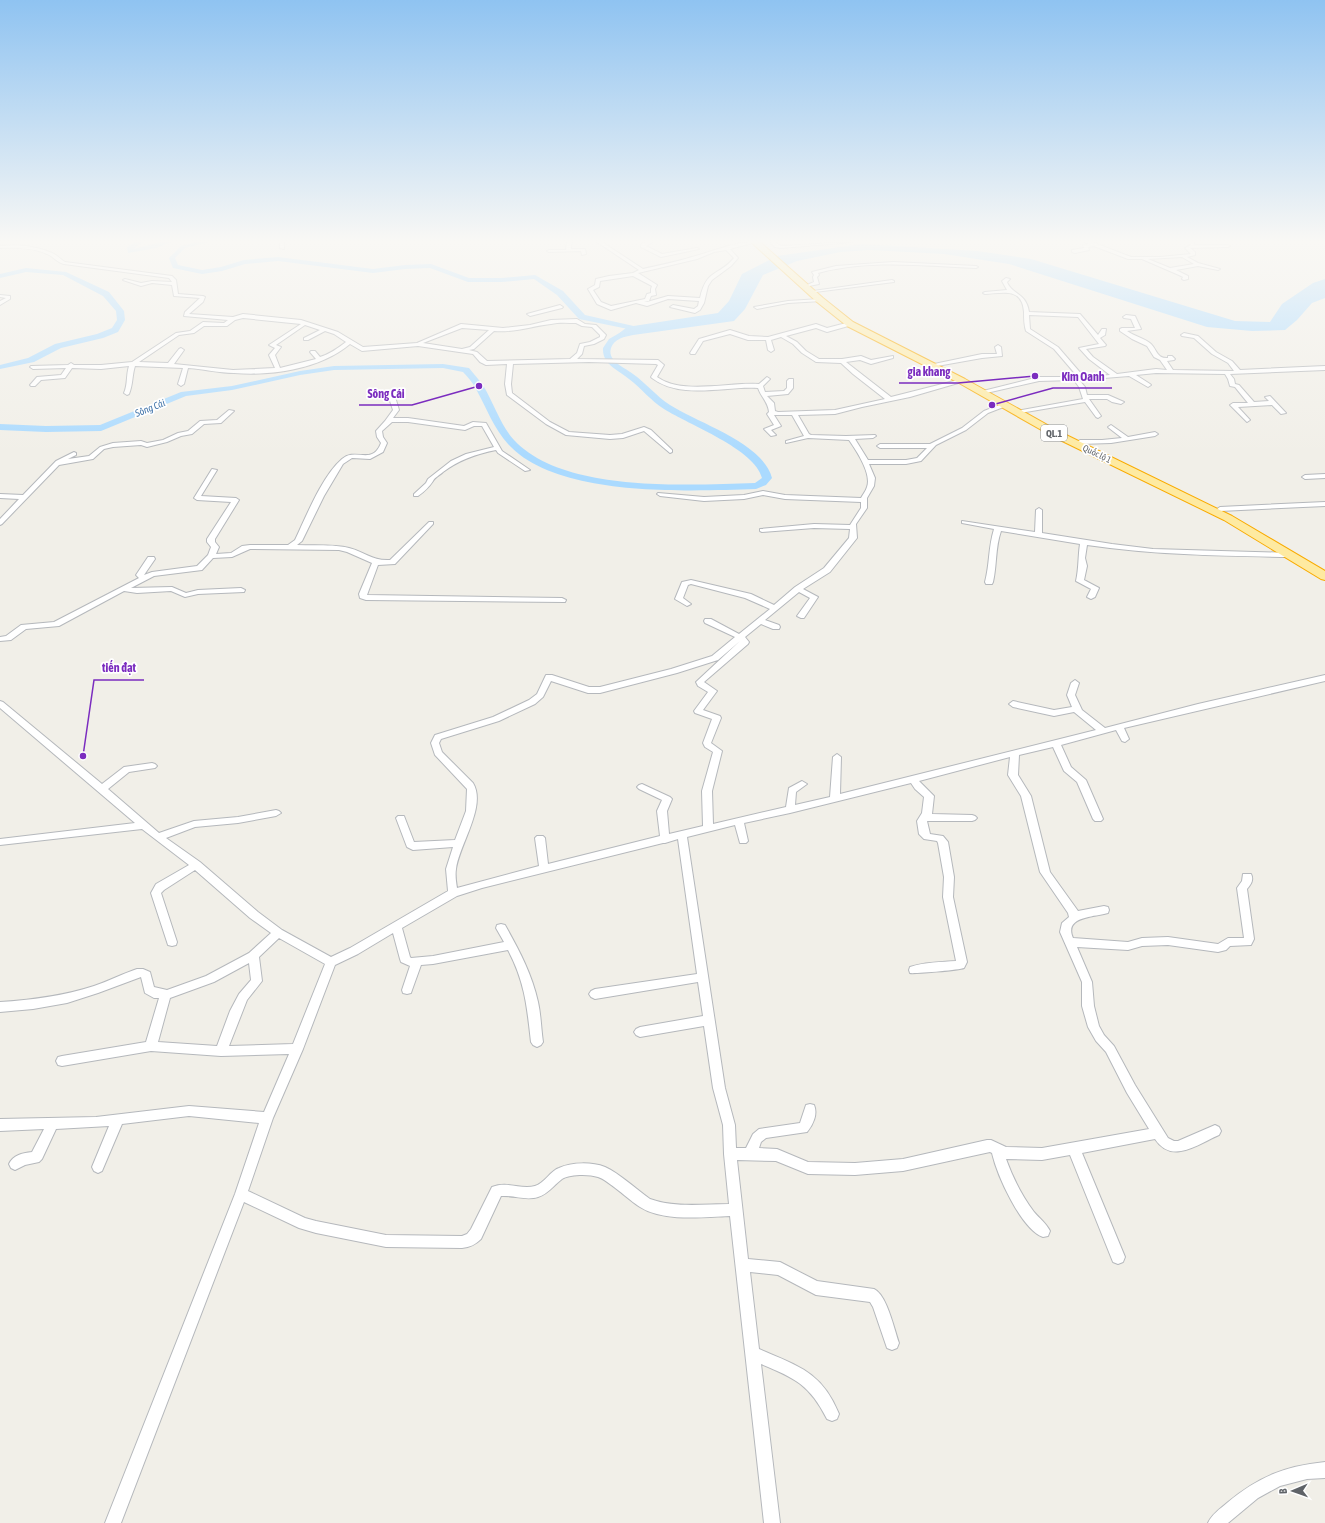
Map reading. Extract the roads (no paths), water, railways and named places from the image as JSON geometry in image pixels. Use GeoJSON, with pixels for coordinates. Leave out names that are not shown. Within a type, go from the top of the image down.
{"type":"FeatureCollection","features":[{"type":"Feature","properties":{"kind":"highway","name":"Quốc lộ 1"},"geometry":{"type":"LineString","coordinates":[[838,313],[850,324],[1080,442],[1220,509],[1325,571]]}},
{"type":"Feature","properties":{"kind":"highway","name":"Quốc lộ 1"},"geometry":{"type":"LineString","coordinates":[[842,313],[854,322],[937,364],[1004,405],[1056,434],[1204,506],[1292,555],[1325,576]]}},
{"type":"Feature","properties":{"kind":"street"},"geometry":{"type":"LineString","coordinates":[[188,313],[186,315],[233,319]]}},
{"type":"Feature","properties":{"kind":"street"},"geometry":{"type":"LineString","coordinates":[[527,313],[527,318],[529,320],[546,324]]}},
{"type":"Feature","properties":{"kind":"street"},"geometry":{"type":"LineString","coordinates":[[1082,378],[1061,353],[1048,342],[1034,335],[1028,330],[1026,325],[1027,314],[1080,316],[1102,345],[1082,348],[1091,358],[1116,376]]}},
{"type":"Feature","properties":{"kind":"street"},"geometry":{"type":"LineString","coordinates":[[127,393],[132,365],[179,334],[192,332],[203,324],[225,325],[233,319],[243,316],[304,322],[336,333],[349,342],[366,349],[418,344],[475,353],[484,362],[510,363],[572,360],[650,361],[660,363],[661,365],[654,377],[666,386],[691,388],[708,385],[760,386],[767,379]]}},
{"type":"Feature","properties":{"kind":"street"},"geometry":{"type":"LineString","coordinates":[[1126,317],[1133,317],[1138,329],[1122,330],[1149,345],[1156,356],[1163,360],[1172,372]]}},
{"type":"Feature","properties":{"kind":"street"},"geometry":{"type":"LineString","coordinates":[[418,344],[459,326],[506,330],[579,321],[584,325],[594,326],[603,335],[600,340],[582,345],[578,354],[572,360]]}},
{"type":"Feature","properties":{"kind":"street"},"geometry":{"type":"LineString","coordinates":[[278,369],[272,355],[278,348],[272,346],[302,326],[304,322]]}},
{"type":"Feature","properties":{"kind":"street"},"geometry":{"type":"LineString","coordinates":[[693,353],[701,340],[728,332],[748,338],[768,339],[814,326],[827,330],[850,324]]}},
{"type":"Feature","properties":{"kind":"street"},"geometry":{"type":"LineString","coordinates":[[306,339],[326,329]]}},
{"type":"Feature","properties":{"kind":"street"},"geometry":{"type":"LineString","coordinates":[[462,351],[472,348],[493,329]]}},
{"type":"Feature","properties":{"kind":"street"},"geometry":{"type":"LineString","coordinates":[[1097,338],[1102,336],[1104,330]]}},
{"type":"Feature","properties":{"kind":"street"},"geometry":{"type":"LineString","coordinates":[[1184,335],[1196,337],[1214,353],[1230,362],[1238,372]]}},
{"type":"Feature","properties":{"kind":"street"},"geometry":{"type":"LineString","coordinates":[[783,336],[796,343],[804,352],[818,361],[842,361],[861,358],[871,362],[891,357]]}},
{"type":"Feature","properties":{"kind":"street"},"geometry":{"type":"LineString","coordinates":[[400,346],[404,344],[405,339]]}},
{"type":"Feature","properties":{"kind":"street"},"geometry":{"type":"LineString","coordinates":[[768,339],[771,350]]}},
{"type":"Feature","properties":{"kind":"street"},"geometry":{"type":"LineString","coordinates":[[33,367],[71,365],[94,367],[132,365],[186,366],[239,372],[278,369],[294,367],[328,358],[345,347],[349,342]]}},
{"type":"Feature","properties":{"kind":"street"},"geometry":{"type":"LineString","coordinates":[[937,364],[982,356],[1000,355],[998,347]]}},
{"type":"Feature","properties":{"kind":"street"},"geometry":{"type":"LineString","coordinates":[[169,366],[181,350]]}},
{"type":"Feature","properties":{"kind":"street"},"geometry":{"type":"LineString","coordinates":[[313,352],[319,360]]}},
{"type":"Feature","properties":{"kind":"street"},"geometry":{"type":"LineString","coordinates":[[1163,360],[1172,359],[1170,357]]}},
{"type":"Feature","properties":{"kind":"street"},"geometry":{"type":"LineString","coordinates":[[842,361],[855,373],[891,400]]}},
{"type":"Feature","properties":{"kind":"street"},"geometry":{"type":"LineString","coordinates":[[510,363],[508,384],[509,394],[558,429],[568,434],[610,437],[623,436],[644,429],[670,451]]}},
{"type":"Feature","properties":{"kind":"street"},"geometry":{"type":"LineString","coordinates":[[62,377],[71,365]]}},
{"type":"Feature","properties":{"kind":"street"},"geometry":{"type":"LineString","coordinates":[[181,384],[186,366]]}},
{"type":"Feature","properties":{"kind":"street"},"geometry":{"type":"LineString","coordinates":[[85,372],[94,367]]}},
{"type":"Feature","properties":{"kind":"street"},"geometry":{"type":"LineString","coordinates":[[984,392],[1039,379],[1082,378],[1172,372],[1238,372],[1325,368]]}},
{"type":"Feature","properties":{"kind":"street"},"geometry":{"type":"LineString","coordinates":[[1226,372],[1231,379],[1232,385],[1237,386],[1252,404]]}},
{"type":"Feature","properties":{"kind":"street"},"geometry":{"type":"LineString","coordinates":[[1130,374],[1148,385]]}},
{"type":"Feature","properties":{"kind":"street"},"geometry":{"type":"LineString","coordinates":[[33,385],[39,378],[62,377],[63,380],[71,380]]}},
{"type":"Feature","properties":{"kind":"street"},"geometry":{"type":"LineString","coordinates":[[1075,378],[1082,387],[1086,398],[1098,416]]}},
{"type":"Feature","properties":{"kind":"street"},"geometry":{"type":"LineString","coordinates":[[763,394],[786,393],[790,388],[789,382],[791,380]]}},
{"type":"Feature","properties":{"kind":"street"},"geometry":{"type":"LineString","coordinates":[[773,413],[780,415],[794,413],[835,412],[861,405],[891,400],[962,381]]}},
{"type":"Feature","properties":{"kind":"street"},"geometry":{"type":"LineString","coordinates":[[760,386],[763,394],[771,404],[773,413],[770,414],[778,426],[767,429],[773,435]]}},
{"type":"Feature","properties":{"kind":"street"},"geometry":{"type":"LineString","coordinates":[[289,548],[298,541],[328,481],[342,462],[350,457],[371,458],[381,451],[384,443],[380,437],[379,430],[396,410],[393,400],[387,394]]}},
{"type":"Feature","properties":{"kind":"street"},"geometry":{"type":"LineString","coordinates":[[1022,412],[1086,398],[1108,397],[1114,401],[1120,402],[1119,395]]}},
{"type":"Feature","properties":{"kind":"street"},"geometry":{"type":"LineString","coordinates":[[1268,396],[1283,413]]}},
{"type":"Feature","properties":{"kind":"street"},"geometry":{"type":"LineString","coordinates":[[1247,420],[1232,405],[1274,403]]}},
{"type":"Feature","properties":{"kind":"street"},"geometry":{"type":"LineString","coordinates":[[866,462],[914,461],[922,458],[932,446],[952,434],[964,429],[986,412],[1004,405]]}},
{"type":"Feature","properties":{"kind":"street"},"geometry":{"type":"LineString","coordinates":[[57,463],[91,458],[102,448],[113,444],[147,445],[165,442],[181,434],[190,433],[202,422],[219,422],[231,411]]}},
{"type":"Feature","properties":{"kind":"street"},"geometry":{"type":"LineString","coordinates":[[794,413],[806,434],[809,436]]}},
{"type":"Feature","properties":{"kind":"street"},"geometry":{"type":"LineString","coordinates":[[388,421],[407,420],[465,428],[473,424],[483,424],[497,448],[508,458],[527,470]]}},
{"type":"Feature","properties":{"kind":"street"},"geometry":{"type":"LineString","coordinates":[[1111,428],[1127,439]]}},
{"type":"Feature","properties":{"kind":"street"},"geometry":{"type":"LineString","coordinates":[[1080,442],[1115,441],[1155,434]]}},
{"type":"Feature","properties":{"kind":"street"},"geometry":{"type":"LineString","coordinates":[[788,442],[809,436],[873,436]]}},
{"type":"Feature","properties":{"kind":"street"},"geometry":{"type":"LineString","coordinates":[[453,894],[451,867],[470,817],[472,789],[470,785],[438,753],[435,743],[438,737],[496,719],[532,702],[540,695],[548,678],[553,677],[588,690],[600,690],[715,658],[742,638],[762,621],[774,608],[798,589],[827,570],[853,539],[852,527],[864,508],[864,500],[872,481],[866,462],[856,443],[848,437]]}},
{"type":"Feature","properties":{"kind":"street"},"geometry":{"type":"LineString","coordinates":[[880,446],[932,446]]}},
{"type":"Feature","properties":{"kind":"street"},"geometry":{"type":"LineString","coordinates":[[416,495],[429,484],[430,480],[448,465],[471,454],[497,448]]}},
{"type":"Feature","properties":{"kind":"street"},"geometry":{"type":"LineString","coordinates":[[0,523],[57,463],[74,454]]}},
{"type":"Feature","properties":{"kind":"street"},"geometry":{"type":"LineString","coordinates":[[0,639],[8,638],[24,627],[56,624],[157,573],[199,568],[212,556],[215,547],[211,542],[211,539],[236,500],[197,498],[214,470]]}},
{"type":"Feature","properties":{"kind":"street"},"geometry":{"type":"LineString","coordinates":[[1305,477],[1325,476]]}},
{"type":"Feature","properties":{"kind":"street"},"geometry":{"type":"LineString","coordinates":[[660,494],[704,499],[744,497],[763,493],[781,497],[864,500]]}},
{"type":"Feature","properties":{"kind":"street"},"geometry":{"type":"LineString","coordinates":[[0,496],[25,497]]}},
{"type":"Feature","properties":{"kind":"street"},"geometry":{"type":"LineString","coordinates":[[1220,509],[1325,504]]}},
{"type":"Feature","properties":{"kind":"street"},"geometry":{"type":"LineString","coordinates":[[1038,534],[1039,510]]}},
{"type":"Feature","properties":{"kind":"street"},"geometry":{"type":"LineString","coordinates":[[964,522],[1084,542],[1160,551],[1292,555]]}},
{"type":"Feature","properties":{"kind":"street"},"geometry":{"type":"LineString","coordinates":[[212,556],[234,555],[248,547],[346,549],[375,561],[376,563],[392,562],[431,523]]}},
{"type":"Feature","properties":{"kind":"street"},"geometry":{"type":"LineString","coordinates":[[762,530],[814,526],[852,527]]}},
{"type":"Feature","properties":{"kind":"street"},"geometry":{"type":"LineString","coordinates":[[989,582],[993,567],[993,544],[998,528]]}},
{"type":"Feature","properties":{"kind":"street"},"geometry":{"type":"LineString","coordinates":[[1084,542],[1081,558],[1083,566],[1080,582],[1095,588],[1091,597]]}},
{"type":"Feature","properties":{"kind":"street"},"geometry":{"type":"LineString","coordinates":[[143,579],[140,575],[151,559]]}},
{"type":"Feature","properties":{"kind":"street"},"geometry":{"type":"LineString","coordinates":[[376,563],[362,594],[364,597],[562,600]]}},
{"type":"Feature","properties":{"kind":"street"},"geometry":{"type":"LineString","coordinates":[[687,604],[679,599],[685,584],[691,582],[748,596],[774,608]]}},
{"type":"Feature","properties":{"kind":"street"},"geometry":{"type":"LineString","coordinates":[[124,589],[137,591],[172,589],[181,595],[198,592],[241,590]]}},
{"type":"Feature","properties":{"kind":"street"},"geometry":{"type":"LineString","coordinates":[[798,589],[814,597],[801,616]]}},
{"type":"Feature","properties":{"kind":"street"},"geometry":{"type":"LineString","coordinates":[[708,621],[742,638],[744,644],[700,682],[713,691],[698,711],[717,718],[708,743],[708,745],[718,751],[707,792],[708,828]]}},
{"type":"Feature","properties":{"kind":"street"},"geometry":{"type":"LineString","coordinates":[[762,621],[776,627]]}},
{"type":"Feature","properties":{"kind":"street"},"geometry":{"type":"LineString","coordinates":[[113,1523],[241,1194],[267,1118],[331,962],[354,951],[453,894],[482,884],[665,840],[708,828],[835,799],[1198,707],[1325,678]]}},
{"type":"Feature","properties":{"kind":"street"},"geometry":{"type":"LineString","coordinates":[[1075,683],[1071,695],[1077,709],[1102,732]]}},
{"type":"Feature","properties":{"kind":"street"},"geometry":{"type":"LineString","coordinates":[[0,704],[102,788],[158,837],[196,865],[208,877],[254,915],[278,933],[331,962]]}},
{"type":"Feature","properties":{"kind":"street"},"geometry":{"type":"LineString","coordinates":[[1013,704],[1054,713],[1077,709]]}},
{"type":"Feature","properties":{"kind":"street"},"geometry":{"type":"LineString","coordinates":[[1119,727],[1125,739]]}},
{"type":"Feature","properties":{"kind":"street"},"geometry":{"type":"LineString","coordinates":[[1056,743],[1068,769],[1081,780],[1098,819]]}},
{"type":"Feature","properties":{"kind":"street"},"geometry":{"type":"LineString","coordinates":[[1015,754],[1013,775],[1026,796],[1045,872],[1050,882],[1070,908],[1074,916]]}},
{"type":"Feature","properties":{"kind":"street"},"geometry":{"type":"LineString","coordinates":[[835,799],[837,757]]}},
{"type":"Feature","properties":{"kind":"street"},"geometry":{"type":"LineString","coordinates":[[102,788],[127,769],[152,766]]}},
{"type":"Feature","properties":{"kind":"street"},"geometry":{"type":"LineString","coordinates":[[913,779],[918,787],[929,796],[929,802],[922,823],[925,836],[928,838],[940,838],[943,842],[949,877],[948,897],[962,962],[960,965],[938,966],[914,970]]}},
{"type":"Feature","properties":{"kind":"street"},"geometry":{"type":"LineString","coordinates":[[790,810],[792,790],[802,784]]}},
{"type":"Feature","properties":{"kind":"street"},"geometry":{"type":"LineString","coordinates":[[642,787],[667,799],[662,811],[665,840]]}},
{"type":"Feature","properties":{"kind":"street"},"geometry":{"type":"LineString","coordinates":[[158,837],[194,824],[238,820],[276,813]]}},
{"type":"Feature","properties":{"kind":"street"},"geometry":{"type":"LineString","coordinates":[[925,817],[972,818]]}},
{"type":"Feature","properties":{"kind":"street"},"geometry":{"type":"LineString","coordinates":[[401,818],[410,845],[459,843]]}},
{"type":"Feature","properties":{"kind":"street"},"geometry":{"type":"LineString","coordinates":[[738,821],[743,841]]}},
{"type":"Feature","properties":{"kind":"street"},"geometry":{"type":"LineString","coordinates":[[0,842],[66,833],[145,826]]}},
{"type":"Feature","properties":{"kind":"street"},"geometry":{"type":"LineString","coordinates":[[682,835],[720,1095],[729,1124],[730,1154],[736,1210],[772,1523]]}},
{"type":"Feature","properties":{"kind":"street"},"geometry":{"type":"LineString","coordinates":[[540,838],[544,869]]}},
{"type":"Feature","properties":{"kind":"street"},"geometry":{"type":"LineString","coordinates":[[172,942],[156,893],[160,887],[196,865]]}},
{"type":"Feature","properties":{"kind":"street"},"geometry":{"type":"LineString","coordinates":[[1069,942],[1116,946],[1128,946],[1142,942],[1168,942],[1218,948],[1222,947],[1228,942],[1247,942],[1249,939],[1242,888],[1246,884],[1247,877]]}},
{"type":"Feature","properties":{"kind":"street"},"geometry":{"type":"LineString","coordinates":[[1104,910],[1074,916],[1065,929],[1069,942],[1087,982],[1088,1006],[1094,1027],[1100,1038],[1110,1049],[1131,1089],[1167,1145],[1175,1148],[1215,1131]]}},
{"type":"Feature","properties":{"kind":"street"},"geometry":{"type":"LineString","coordinates":[[396,926],[405,959],[410,962],[416,963],[510,945]]}},
{"type":"Feature","properties":{"kind":"street"},"geometry":{"type":"LineString","coordinates":[[501,928],[528,984],[532,998],[537,1042]]}},
{"type":"Feature","properties":{"kind":"street"},"geometry":{"type":"LineString","coordinates":[[165,996],[210,979],[253,956],[278,933]]}},
{"type":"Feature","properties":{"kind":"street"},"geometry":{"type":"LineString","coordinates":[[221,1051],[236,1011],[244,997],[257,981],[253,956]]}},
{"type":"Feature","properties":{"kind":"street"},"geometry":{"type":"LineString","coordinates":[[407,990],[416,963]]}},
{"type":"Feature","properties":{"kind":"street"},"geometry":{"type":"LineString","coordinates":[[0,1007],[46,1002],[87,993],[140,972],[146,976],[149,990],[154,993],[163,993],[165,996]]}},
{"type":"Feature","properties":{"kind":"street"},"geometry":{"type":"LineString","coordinates":[[595,994],[703,977]]}},
{"type":"Feature","properties":{"kind":"street"},"geometry":{"type":"LineString","coordinates":[[151,1046],[165,996]]}},
{"type":"Feature","properties":{"kind":"street"},"geometry":{"type":"LineString","coordinates":[[640,1032],[709,1020]]}},
{"type":"Feature","properties":{"kind":"street"},"geometry":{"type":"LineString","coordinates":[[62,1061],[151,1046],[221,1051],[296,1049]]}},
{"type":"Feature","properties":{"kind":"street"},"geometry":{"type":"LineString","coordinates":[[750,1154],[757,1138],[763,1133],[803,1128],[807,1123],[810,1109]]}},
{"type":"Feature","properties":{"kind":"street"},"geometry":{"type":"LineString","coordinates":[[0,1125],[118,1120],[201,1111],[267,1118]]}},
{"type":"Feature","properties":{"kind":"street"},"geometry":{"type":"LineString","coordinates":[[98,1167],[118,1120]]}},
{"type":"Feature","properties":{"kind":"street"},"geometry":{"type":"LineString","coordinates":[[15,1164],[23,1159],[35,1158],[38,1155],[54,1123]]}},
{"type":"Feature","properties":{"kind":"street"},"geometry":{"type":"LineString","coordinates":[[730,1154],[773,1154],[802,1166],[814,1169],[855,1169],[903,1165],[987,1146],[1010,1153],[1042,1154],[1158,1133]]}},
{"type":"Feature","properties":{"kind":"street"},"geometry":{"type":"LineString","coordinates":[[1074,1149],[1118,1257]]}},
{"type":"Feature","properties":{"kind":"street"},"geometry":{"type":"LineString","coordinates":[[998,1150],[1002,1167],[1024,1209],[1034,1224],[1043,1231]]}},
{"type":"Feature","properties":{"kind":"street"},"geometry":{"type":"LineString","coordinates":[[241,1194],[304,1224],[371,1239],[398,1241],[462,1242],[471,1240],[476,1234],[497,1191],[536,1192],[546,1187],[559,1174],[567,1171],[596,1170],[602,1172],[646,1204],[654,1208],[666,1210],[736,1210]]}},
{"type":"Feature","properties":{"kind":"street"},"geometry":{"type":"LineString","coordinates":[[742,1265],[780,1269],[816,1288],[874,1296],[879,1304],[892,1343]]}},
{"type":"Feature","properties":{"kind":"street"},"geometry":{"type":"LineString","coordinates":[[752,1354],[797,1373],[813,1383],[826,1399],[832,1414]]}},
{"type":"Feature","properties":{"kind":"street"},"geometry":{"type":"LineString","coordinates":[[1216,1523],[1245,1497],[1273,1480],[1289,1474],[1325,1470]]}},
{"type":"Feature","properties":{"kind":"water"},"geometry":{"type":"Polygon","coordinates":[[[718,313],[741,313],[734,321],[633,335],[611,340],[627,327],[718,313]]]}},
{"type":"Feature","properties":{"kind":"water"},"geometry":{"type":"Polygon","coordinates":[[[1163,313],[1209,313],[1235,321],[1270,322],[1276,313],[1303,313],[1285,330],[1252,331],[1207,327],[1163,313]]]}},
{"type":"Feature","properties":{"kind":"waterway","name":"Sông Cái"},"geometry":{"type":"LineString","coordinates":[[0,367],[31,360],[58,346],[100,336],[115,330],[121,320],[120,313]]}},
{"type":"Feature","properties":{"kind":"waterway"},"geometry":{"type":"LineString","coordinates":[[578,313],[582,317],[638,329]]}},
{"type":"Feature","properties":{"kind":"waterway","name":"Sông Cái"},"geometry":{"type":"LineString","coordinates":[[0,427],[46,429],[101,428],[184,394],[232,388],[300,373],[334,368],[443,366],[466,370],[479,386],[511,442],[527,456],[556,471],[626,485],[677,488],[756,486],[763,483],[767,478],[766,474],[760,463],[754,457],[728,440],[667,407],[641,384],[612,363],[608,358],[607,348],[616,337],[626,333]]}},
{"type":"Feature","properties":{"kind":"place","name":"gia khang"},"geometry":{"type":"Point","coordinates":[1035,376]}},
{"type":"Feature","properties":{"kind":"place","name":"Sông Cái"},"geometry":{"type":"Point","coordinates":[479,386]}},
{"type":"Feature","properties":{"kind":"place","name":"Kim Oanh"},"geometry":{"type":"Point","coordinates":[992,405]}},
{"type":"Feature","properties":{"kind":"place","name":"tiến đạt"},"geometry":{"type":"Point","coordinates":[83,756]}}]}
